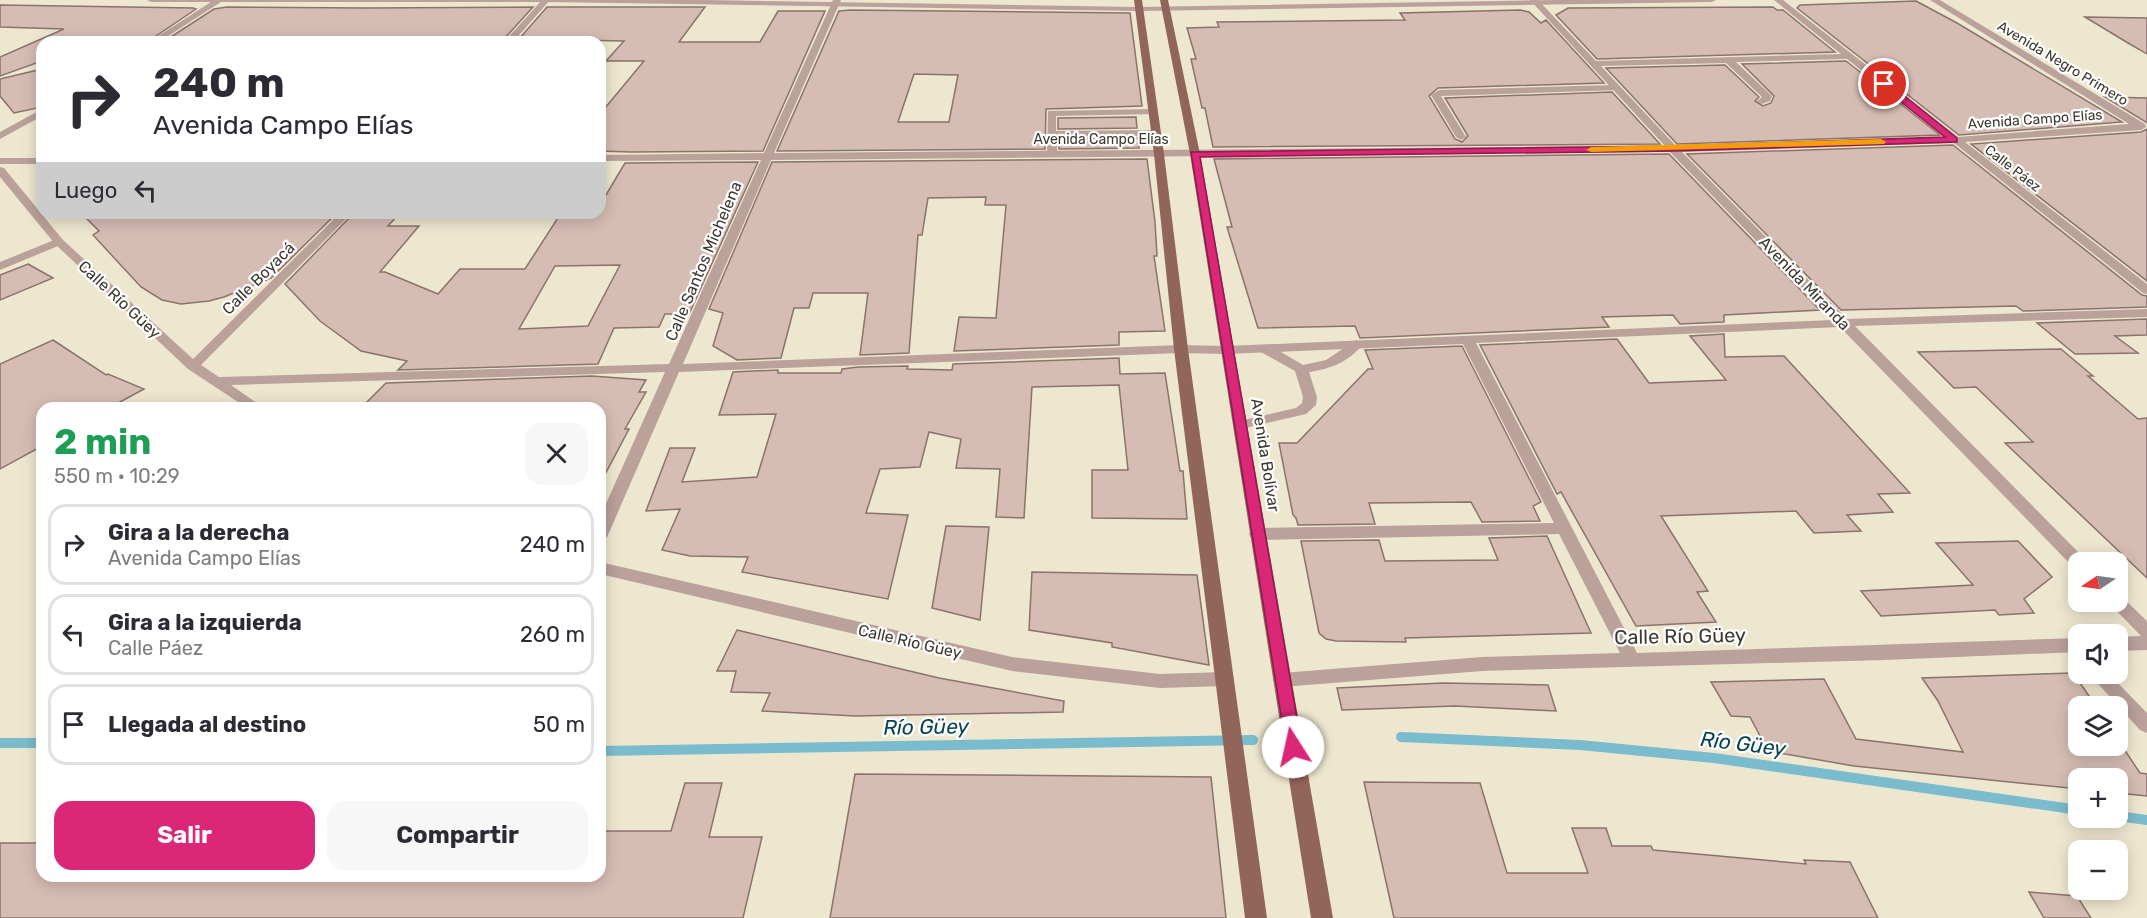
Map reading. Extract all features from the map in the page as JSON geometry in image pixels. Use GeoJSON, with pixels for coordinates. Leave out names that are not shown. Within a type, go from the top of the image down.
{"type":"FeatureCollection","features":[{"type":"Feature","properties":{"kind":"main road"},"geometry":{"type":"LineString","coordinates":[[1138,5],[1256,918]]}},
{"type":"Feature","properties":{"kind":"main road","name":"Avenida Bolívar"},"geometry":{"type":"LineString","coordinates":[[1164,5],[1195,154],[1322,918]]}},
{"type":"Feature","properties":{"kind":"street"},"geometry":{"type":"LineString","coordinates":[[151,0],[546,0],[1138,5],[1712,0]]}},
{"type":"Feature","properties":{"kind":"street"},"geometry":{"type":"LineString","coordinates":[[513,36],[546,0]]}},
{"type":"Feature","properties":{"kind":"street","name":"Calle Páez"},"geometry":{"type":"LineString","coordinates":[[1778,0],[2147,290]]}},
{"type":"Feature","properties":{"kind":"street","name":"Avenida Negro Primero"},"geometry":{"type":"LineString","coordinates":[[1934,0],[2144,128]]}},
{"type":"Feature","properties":{"kind":"street"},"geometry":{"type":"LineString","coordinates":[[163,36],[220,1]]}},
{"type":"Feature","properties":{"kind":"street","name":"Calle Santos Michelena"},"geometry":{"type":"LineString","coordinates":[[606,522],[836,2]]}},
{"type":"Feature","properties":{"kind":"street","name":"Avenida Miranda"},"geometry":{"type":"LineString","coordinates":[[1536,2],[1674,149],[2068,552]]}},
{"type":"Feature","properties":{"kind":"street"},"geometry":{"type":"LineString","coordinates":[[1594,64],[1849,56]]}},
{"type":"Feature","properties":{"kind":"street"},"geometry":{"type":"LineString","coordinates":[[1729,61],[1767,96],[1767,99],[1762,101]]}},
{"type":"Feature","properties":{"kind":"street"},"geometry":{"type":"LineString","coordinates":[[1461,137],[1436,95],[1439,93],[1616,88]]}},
{"type":"Feature","properties":{"kind":"street"},"geometry":{"type":"LineString","coordinates":[[1116,112],[1120,154]]}},
{"type":"Feature","properties":{"kind":"street"},"geometry":{"type":"LineString","coordinates":[[1052,154],[1051,113],[1153,112]]}},
{"type":"Feature","properties":{"kind":"street"},"geometry":{"type":"LineString","coordinates":[[0,136],[36,115]]}},
{"type":"Feature","properties":{"kind":"street","name":"Avenida Campo Elías"},"geometry":{"type":"LineString","coordinates":[[606,158],[1674,149],[1954,140],[2144,128]]}},
{"type":"Feature","properties":{"kind":"street"},"geometry":{"type":"LineString","coordinates":[[1052,134],[1156,133]]}},
{"type":"Feature","properties":{"kind":"street"},"geometry":{"type":"LineString","coordinates":[[0,161],[36,161]]}},
{"type":"Feature","properties":{"kind":"street","name":"Calle Río Güey"},"geometry":{"type":"LineString","coordinates":[[0,170],[36,214]]}},
{"type":"Feature","properties":{"kind":"street","name":"Calle Río Güey"},"geometry":{"type":"LineString","coordinates":[[40,219],[59,242],[193,366],[248,402]]}},
{"type":"Feature","properties":{"kind":"street","name":"Calle Boyacá"},"geometry":{"type":"LineString","coordinates":[[193,366],[340,219]]}},
{"type":"Feature","properties":{"kind":"street"},"geometry":{"type":"LineString","coordinates":[[0,266],[59,242]]}},
{"type":"Feature","properties":{"kind":"street"},"geometry":{"type":"LineString","coordinates":[[216,381],[674,368],[1181,349],[1227,350],[1843,323],[2147,313]]}},
{"type":"Feature","properties":{"kind":"street"},"geometry":{"type":"LineString","coordinates":[[1468,340],[1632,660]]}},
{"type":"Feature","properties":{"kind":"street"},"geometry":{"type":"LineString","coordinates":[[1264,348],[1301,369],[1328,365],[1343,358],[1356,344]]}},
{"type":"Feature","properties":{"kind":"street"},"geometry":{"type":"LineString","coordinates":[[1240,425],[1306,408],[1310,397],[1301,369]]}},
{"type":"Feature","properties":{"kind":"street"},"geometry":{"type":"LineString","coordinates":[[1257,534],[1565,528]]}},
{"type":"Feature","properties":{"kind":"street","name":"Calle Río Güey"},"geometry":{"type":"LineString","coordinates":[[606,569],[1012,664],[1160,681],[1225,679]]}},
{"type":"Feature","properties":{"kind":"street"},"geometry":{"type":"LineString","coordinates":[[2127,612],[2147,632]]}},
{"type":"Feature","properties":{"kind":"street"},"geometry":{"type":"LineString","coordinates":[[2128,644],[2147,643]]}},
{"type":"Feature","properties":{"kind":"street","name":"Calle Río Güey"},"geometry":{"type":"LineString","coordinates":[[1282,680],[1482,664],[2068,648]]}},
{"type":"Feature","properties":{"kind":"street"},"geometry":{"type":"LineString","coordinates":[[2107,684],[2147,726]]}},
{"type":"Feature","properties":{"kind":"building"},"geometry":{"type":"Polygon","coordinates":[[[1916,1],[2122,122],[1959,135],[1797,8],[1800,5],[1916,1]]]}},
{"type":"Feature","properties":{"kind":"building"},"geometry":{"type":"Polygon","coordinates":[[[0,5],[196,9],[156,36],[48,36],[64,29],[0,27],[0,5]]]}},
{"type":"Feature","properties":{"kind":"building"},"geometry":{"type":"Polygon","coordinates":[[[227,7],[533,7],[507,36],[172,36],[214,9],[227,7]]]}},
{"type":"Feature","properties":{"kind":"building"},"geometry":{"type":"Polygon","coordinates":[[[547,7],[705,7],[679,42],[760,42],[778,11],[825,11],[763,151],[606,151],[606,107],[644,61],[606,61],[624,41],[606,41],[606,36],[522,36],[547,7]]]}},
{"type":"Feature","properties":{"kind":"building"},"geometry":{"type":"Polygon","coordinates":[[[1773,7],[1783,10],[1835,52],[1597,59],[1556,15],[1568,8],[1773,7]]]}},
{"type":"Feature","properties":{"kind":"building"},"geometry":{"type":"Polygon","coordinates":[[[1520,10],[1529,12],[1541,23],[1546,20],[1604,83],[1438,88],[1429,96],[1455,139],[1462,142],[1468,136],[1445,98],[1612,92],[1660,144],[1213,147],[1191,59],[1196,59],[1187,28],[1219,27],[1217,22],[1405,20],[1400,13],[1520,10]]]}},
{"type":"Feature","properties":{"kind":"building"},"geometry":{"type":"Polygon","coordinates":[[[839,11],[1130,13],[1142,106],[1046,109],[1045,149],[777,151],[839,11]],[[914,74],[898,122],[949,122],[958,75],[914,74]]]}},
{"type":"Feature","properties":{"kind":"building"},"geometry":{"type":"Polygon","coordinates":[[[2085,17],[2147,18],[2147,54],[2128,43],[2085,17]]]}},
{"type":"Feature","properties":{"kind":"building"},"geometry":{"type":"Polygon","coordinates":[[[36,41],[36,63],[0,76],[0,57],[36,41]]]}},
{"type":"Feature","properties":{"kind":"building"},"geometry":{"type":"Polygon","coordinates":[[[1846,61],[1940,135],[1677,144],[1606,68],[1725,65],[1759,97],[1755,101],[1763,106],[1771,103],[1774,96],[1742,64],[1846,61]]]}},
{"type":"Feature","properties":{"kind":"building"},"geometry":{"type":"Polygon","coordinates":[[[36,70],[36,108],[14,113],[0,96],[0,79],[36,70]]]}},
{"type":"Feature","properties":{"kind":"building"},"geometry":{"type":"Polygon","coordinates":[[[2105,97],[2147,98],[2147,123],[2146,122],[2105,97]]]}},
{"type":"Feature","properties":{"kind":"building"},"geometry":{"type":"Polygon","coordinates":[[[1136,117],[1137,128],[1058,129],[1058,118],[1136,117]]]}},
{"type":"Feature","properties":{"kind":"building"},"geometry":{"type":"Polygon","coordinates":[[[2147,129],[2147,281],[1971,144],[2141,132],[2147,129]]]}},
{"type":"Feature","properties":{"kind":"building"},"geometry":{"type":"Polygon","coordinates":[[[1138,138],[1139,148],[1059,149],[1059,139],[1138,138]]]}},
{"type":"Feature","properties":{"kind":"building"},"geometry":{"type":"Polygon","coordinates":[[[1953,145],[2142,295],[2147,296],[2147,307],[2023,311],[2016,306],[1841,310],[1687,154],[1953,145]]]}},
{"type":"Feature","properties":{"kind":"building"},"geometry":{"type":"Polygon","coordinates":[[[1669,154],[1820,310],[1724,315],[1724,322],[1680,324],[1673,315],[1602,317],[1609,327],[1360,338],[1355,326],[1258,328],[1227,227],[1232,227],[1214,159],[1669,154]]]}},
{"type":"Feature","properties":{"kind":"building"},"geometry":{"type":"Polygon","coordinates":[[[1147,159],[1155,222],[1157,256],[1154,256],[1165,331],[1119,332],[1119,345],[954,351],[959,317],[996,318],[1006,205],[985,205],[986,197],[928,198],[922,235],[918,235],[909,353],[860,355],[868,293],[813,293],[809,308],[794,308],[781,358],[737,360],[713,346],[723,313],[709,309],[772,162],[1147,159]]]}},
{"type":"Feature","properties":{"kind":"building"},"geometry":{"type":"Polygon","coordinates":[[[758,162],[689,314],[665,314],[659,327],[614,328],[598,364],[398,370],[407,361],[361,351],[320,321],[285,284],[348,219],[394,219],[388,226],[419,226],[380,272],[438,294],[460,269],[525,269],[557,219],[606,219],[606,195],[625,163],[758,162]],[[620,265],[555,266],[519,329],[588,326],[620,265]]]}},
{"type":"Feature","properties":{"kind":"building"},"geometry":{"type":"Polygon","coordinates":[[[87,219],[331,219],[271,278],[224,297],[181,304],[162,300],[141,287],[93,235],[99,231],[87,219]]]}},
{"type":"Feature","properties":{"kind":"building"},"geometry":{"type":"Polygon","coordinates":[[[28,264],[53,278],[0,300],[0,275],[28,264]]]}},
{"type":"Feature","properties":{"kind":"building"},"geometry":{"type":"Polygon","coordinates":[[[2147,319],[2147,335],[2115,336],[2138,353],[2075,354],[2037,323],[2147,319]]]}},
{"type":"Feature","properties":{"kind":"building"},"geometry":{"type":"Polygon","coordinates":[[[1724,334],[1725,357],[1784,356],[1910,493],[1878,494],[1893,512],[1847,515],[1861,531],[1814,533],[1796,511],[1661,516],[1708,591],[1697,592],[1716,622],[1636,626],[1561,492],[1557,494],[1480,345],[1617,339],[1649,383],[1726,380],[1690,336],[1724,334]]]}},
{"type":"Feature","properties":{"kind":"building"},"geometry":{"type":"Polygon","coordinates":[[[53,340],[106,375],[144,389],[120,402],[36,402],[36,449],[0,469],[0,364],[53,340]]]}},
{"type":"Feature","properties":{"kind":"building"},"geometry":{"type":"Polygon","coordinates":[[[1462,346],[1541,502],[1533,506],[1540,521],[1482,522],[1471,502],[1369,503],[1375,524],[1298,525],[1293,515],[1279,443],[1297,443],[1368,369],[1373,369],[1365,350],[1462,346]]]}},
{"type":"Feature","properties":{"kind":"building"},"geometry":{"type":"Polygon","coordinates":[[[2061,349],[2093,376],[2088,376],[2138,419],[2147,418],[2147,578],[2128,560],[2128,552],[2120,552],[2005,443],[2033,442],[1976,387],[1954,388],[1918,352],[2061,349]]]}},
{"type":"Feature","properties":{"kind":"building"},"geometry":{"type":"Polygon","coordinates":[[[1119,358],[1120,374],[1165,373],[1180,471],[1183,471],[1187,519],[1092,518],[1092,470],[1128,470],[1119,385],[1032,387],[1024,518],[996,517],[1000,469],[956,468],[961,439],[929,432],[920,467],[880,469],[866,513],[908,515],[888,599],[742,572],[748,557],[690,556],[662,550],[680,509],[646,511],[670,448],[695,448],[682,482],[757,477],[776,414],[719,415],[733,372],[778,370],[778,373],[841,373],[842,369],[858,367],[908,366],[907,369],[952,370],[953,364],[1119,358]]]}},
{"type":"Feature","properties":{"kind":"building"},"geometry":{"type":"Polygon","coordinates":[[[592,376],[646,380],[639,392],[646,392],[625,429],[629,429],[606,473],[606,402],[367,402],[386,383],[592,376]]]}},
{"type":"Feature","properties":{"kind":"building"},"geometry":{"type":"Polygon","coordinates":[[[946,526],[989,527],[980,620],[932,608],[946,526]]]}},
{"type":"Feature","properties":{"kind":"building"},"geometry":{"type":"Polygon","coordinates":[[[1547,536],[1591,633],[1405,638],[1406,642],[1336,641],[1326,639],[1319,633],[1301,541],[1379,540],[1385,561],[1498,560],[1489,538],[1547,536]]]}},
{"type":"Feature","properties":{"kind":"building"},"geometry":{"type":"Polygon","coordinates":[[[2018,541],[2052,577],[2024,599],[2034,613],[1999,615],[1995,610],[1881,616],[1861,591],[1973,585],[1936,543],[2018,541]]]}},
{"type":"Feature","properties":{"kind":"building"},"geometry":{"type":"Polygon","coordinates":[[[1032,572],[1197,575],[1209,665],[1112,647],[1112,643],[1029,630],[1032,572]]]}},
{"type":"Feature","properties":{"kind":"building"},"geometry":{"type":"Polygon","coordinates":[[[737,630],[939,678],[1064,701],[1063,712],[855,716],[762,711],[770,693],[731,692],[736,671],[717,671],[737,630]]]}},
{"type":"Feature","properties":{"kind":"building"},"geometry":{"type":"Polygon","coordinates":[[[2068,673],[2068,684],[2081,684],[2089,696],[2068,696],[2068,756],[2128,755],[2140,773],[2147,774],[2147,796],[2128,794],[2128,768],[2068,768],[2068,788],[1854,766],[1768,751],[1750,717],[1731,716],[1711,682],[1824,679],[1856,739],[1963,752],[1938,701],[1922,678],[2068,673]]]}},
{"type":"Feature","properties":{"kind":"building"},"geometry":{"type":"Polygon","coordinates":[[[1443,683],[1548,685],[1556,711],[1455,706],[1342,710],[1337,688],[1443,683]]]}},
{"type":"Feature","properties":{"kind":"building"},"geometry":{"type":"Polygon","coordinates":[[[855,774],[1211,777],[1226,918],[830,918],[855,774]]]}},
{"type":"Feature","properties":{"kind":"building"},"geometry":{"type":"Polygon","coordinates":[[[1364,782],[1480,783],[1507,873],[1588,873],[1572,828],[1606,828],[1612,846],[1651,846],[1653,850],[1806,864],[1804,860],[1850,862],[1878,918],[1394,918],[1364,782]]]}},
{"type":"Feature","properties":{"kind":"building"},"geometry":{"type":"Polygon","coordinates":[[[685,783],[722,783],[709,837],[762,837],[743,918],[0,918],[0,843],[36,843],[36,882],[606,882],[606,831],[671,831],[685,783]]]}},
{"type":"Feature","properties":{"kind":"building"},"geometry":{"type":"Polygon","coordinates":[[[2029,892],[2068,895],[2068,900],[2080,900],[2091,918],[2044,918],[2029,892]]]}},
{"type":"Feature","properties":{"kind":"waterway","name":"Río Güey"},"geometry":{"type":"LineString","coordinates":[[1401,737],[1580,745],[1714,758],[2068,808]]}},
{"type":"Feature","properties":{"kind":"waterway","name":"Río Güey"},"geometry":{"type":"LineString","coordinates":[[606,751],[1253,740]]}},
{"type":"Feature","properties":{"kind":"waterway","name":"Río Güey"},"geometry":{"type":"LineString","coordinates":[[0,743],[36,743]]}},
{"type":"Feature","properties":{"kind":"waterway","name":"Río Güey"},"geometry":{"type":"LineString","coordinates":[[2128,817],[2147,820]]}},
{"type":"Feature","properties":{"kind":"slow traffic"},"geometry":{"type":"LineString","coordinates":[[1591,150],[1881,142]]}},
{"type":"Feature","properties":{"kind":"route"},"geometry":{"type":"LineString","coordinates":[[1293,747],[1195,154],[1674,149],[1954,140],[1884,84]]}}]}
